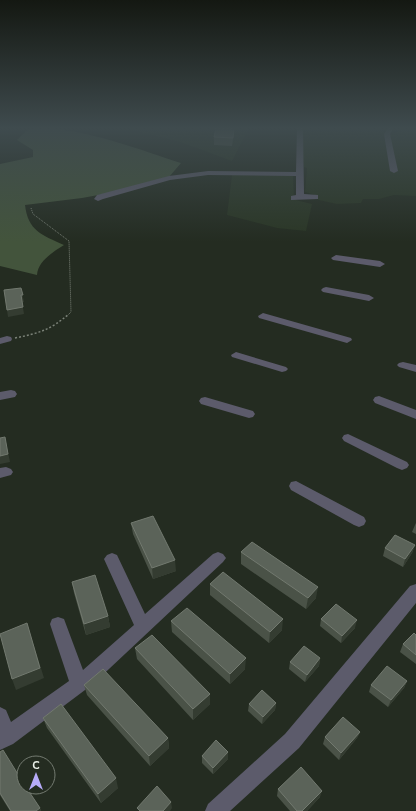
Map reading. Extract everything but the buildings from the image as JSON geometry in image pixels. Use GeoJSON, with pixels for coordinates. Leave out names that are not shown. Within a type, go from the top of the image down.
{"type":"FeatureCollection","features":[{"type":"Feature","properties":{"kind":"street"},"geometry":{"type":"LineString","coordinates":[[300,166],[297,197],[315,198]]}},
{"type":"Feature","properties":{"kind":"street"},"geometry":{"type":"LineString","coordinates":[[393,166],[394,171]]}},
{"type":"Feature","properties":{"kind":"street"},"geometry":{"type":"LineString","coordinates":[[98,199],[100,197],[169,178],[208,172],[300,174]]}},
{"type":"Feature","properties":{"kind":"street"},"geometry":{"type":"LineString","coordinates":[[336,258],[380,264]]}},
{"type":"Feature","properties":{"kind":"street"},"geometry":{"type":"LineString","coordinates":[[326,290],[368,298]]}},
{"type":"Feature","properties":{"kind":"street"},"geometry":{"type":"LineString","coordinates":[[263,316],[347,340]]}},
{"type":"Feature","properties":{"kind":"street"},"geometry":{"type":"LineString","coordinates":[[236,355],[282,369]]}},
{"type":"Feature","properties":{"kind":"street"},"geometry":{"type":"LineString","coordinates":[[403,365],[416,369]]}},
{"type":"Feature","properties":{"kind":"street"},"geometry":{"type":"LineString","coordinates":[[379,400],[416,415]]}},
{"type":"Feature","properties":{"kind":"street"},"geometry":{"type":"LineString","coordinates":[[205,401],[249,414]]}},
{"type":"Feature","properties":{"kind":"street"},"geometry":{"type":"LineString","coordinates":[[348,438],[402,465]]}},
{"type":"Feature","properties":{"kind":"street"},"geometry":{"type":"LineString","coordinates":[[296,486],[359,522]]}},
{"type":"Feature","properties":{"kind":"street"},"geometry":{"type":"LineString","coordinates":[[0,716],[3,739],[79,684],[218,558]]}},
{"type":"Feature","properties":{"kind":"street"},"geometry":{"type":"LineString","coordinates":[[112,559],[143,627]]}},
{"type":"Feature","properties":{"kind":"street"},"geometry":{"type":"LineString","coordinates":[[215,811],[292,741],[416,591]]}},
{"type":"Feature","properties":{"kind":"street"},"geometry":{"type":"LineString","coordinates":[[58,624],[79,684]]}},
{"type":"Feature","properties":{"kind":"path"},"geometry":{"type":"LineString","coordinates":[[4,340],[34,334],[54,326],[71,312],[69,241],[33,214],[31,208]]}},
{"type":"Feature","properties":{"kind":"shaded area"},"geometry":{"type":"Polygon","coordinates":[[[0,166],[179,166],[169,177],[120,191],[82,198],[25,205],[29,221],[37,231],[64,245],[43,261],[37,275],[0,266],[0,166]]]}},
{"type":"Feature","properties":{"kind":"shaded area"},"geometry":{"type":"Polygon","coordinates":[[[391,166],[392,172],[397,172],[396,166],[416,166],[416,196],[394,195],[379,199],[363,199],[361,203],[337,204],[319,200],[315,197],[315,195],[305,192],[307,168],[304,167],[391,166]]]}},
{"type":"Feature","properties":{"kind":"shaded area"},"geometry":{"type":"Polygon","coordinates":[[[232,175],[293,175],[294,198],[296,200],[312,204],[306,231],[277,228],[227,215],[232,175]]]}}]}
